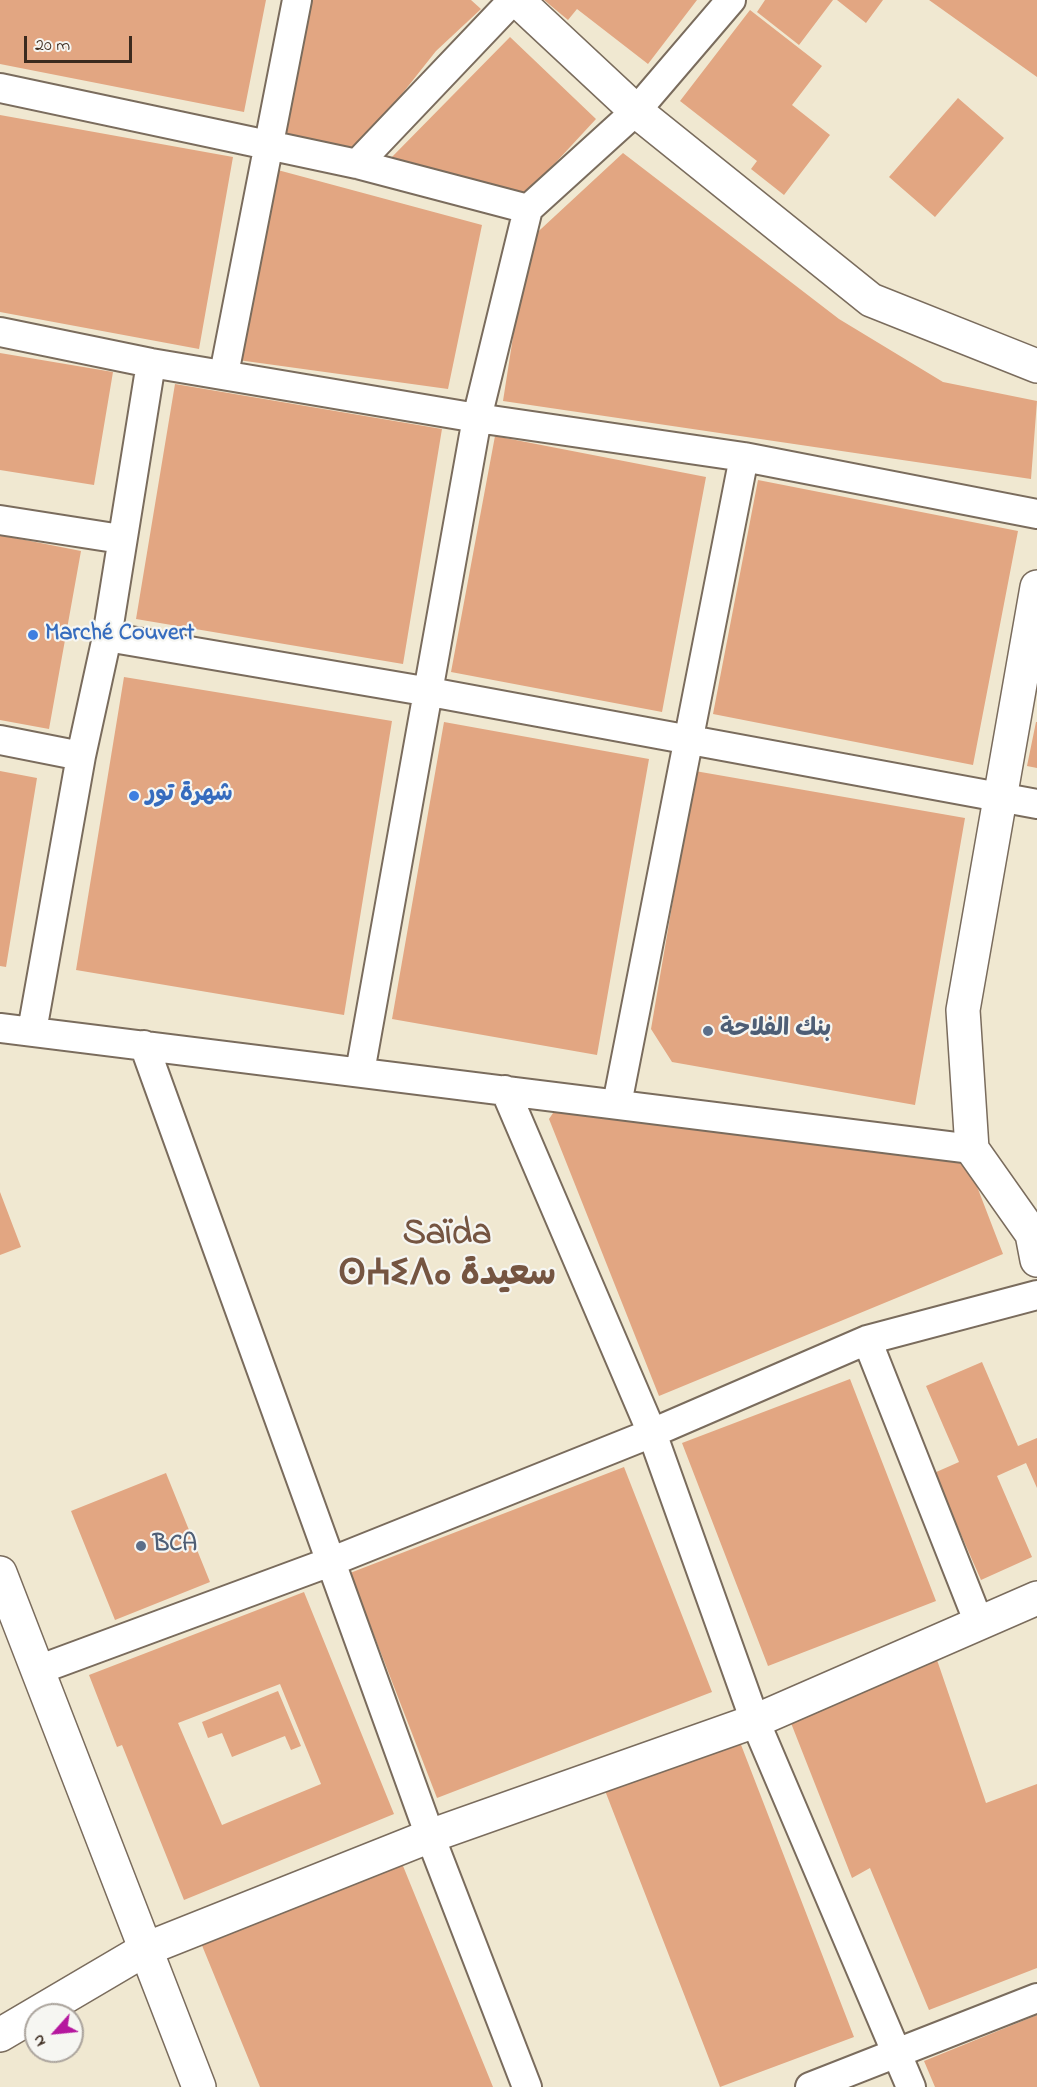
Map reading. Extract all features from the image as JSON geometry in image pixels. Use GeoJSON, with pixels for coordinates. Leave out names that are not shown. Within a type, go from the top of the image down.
{"type":"FeatureCollection","features":[{"type":"Feature","properties":{"kind":"street"},"geometry":{"type":"LineString","coordinates":[[224,374],[267,144],[297,0]]}},
{"type":"Feature","properties":{"kind":"street"},"geometry":{"type":"LineString","coordinates":[[357,164],[515,0],[636,111],[871,300],[1037,366]]}},
{"type":"Feature","properties":{"kind":"street"},"geometry":{"type":"LineString","coordinates":[[360,1072],[430,692],[477,418],[528,209],[636,111],[731,0]]}},
{"type":"Feature","properties":{"kind":"street"},"geometry":{"type":"LineString","coordinates":[[0,88],[357,164],[528,209]]}},
{"type":"Feature","properties":{"kind":"street"},"geometry":{"type":"LineString","coordinates":[[0,332],[151,363],[477,418],[744,457],[1037,514]]}},
{"type":"Feature","properties":{"kind":"street"},"geometry":{"type":"LineString","coordinates":[[32,1031],[81,756],[107,637],[151,363]]}},
{"type":"Feature","properties":{"kind":"street"},"geometry":{"type":"LineString","coordinates":[[617,1104],[744,457]]}},
{"type":"Feature","properties":{"kind":"street"},"geometry":{"type":"LineString","coordinates":[[0,520],[121,539]]}},
{"type":"Feature","properties":{"kind":"street"},"geometry":{"type":"LineString","coordinates":[[1035,1240],[972,1149],[963,1010],[1037,587]]}},
{"type":"Feature","properties":{"kind":"street"},"geometry":{"type":"LineString","coordinates":[[107,637],[430,692],[1037,804]]}},
{"type":"Feature","properties":{"kind":"street"},"geometry":{"type":"LineString","coordinates":[[0,740],[81,756]]}},
{"type":"Feature","properties":{"kind":"street"},"geometry":{"type":"LineString","coordinates":[[0,1028],[972,1149]]}},
{"type":"Feature","properties":{"kind":"street"},"geometry":{"type":"LineString","coordinates":[[144,1045],[430,1836],[527,2087]]}},
{"type":"Feature","properties":{"kind":"street"},"geometry":{"type":"LineString","coordinates":[[505,1090],[652,1433],[755,1721],[911,2087]]}},
{"type":"Feature","properties":{"kind":"street"},"geometry":{"type":"LineString","coordinates":[[38,1670],[330,1562],[652,1433],[867,1340],[1037,1295]]}},
{"type":"Feature","properties":{"kind":"street"},"geometry":{"type":"LineString","coordinates":[[867,1340],[979,1623]]}},
{"type":"Feature","properties":{"kind":"street"},"geometry":{"type":"LineString","coordinates":[[0,1573],[200,2087]]}},
{"type":"Feature","properties":{"kind":"street"},"geometry":{"type":"LineString","coordinates":[[0,2035],[146,1949],[430,1836],[755,1721],[1037,1598]]}},
{"type":"Feature","properties":{"kind":"street"},"geometry":{"type":"LineString","coordinates":[[810,2087],[1037,1998]]}},
{"type":"Feature","properties":{"kind":"building"},"geometry":{"type":"Polygon","coordinates":[[[0,0],[266,0],[244,112],[0,64],[0,0]]]}},
{"type":"Feature","properties":{"kind":"building"},"geometry":{"type":"Polygon","coordinates":[[[310,0],[471,0],[481,9],[436,51],[356,152],[283,135],[310,0]]]}},
{"type":"Feature","properties":{"kind":"building"},"geometry":{"type":"Polygon","coordinates":[[[544,0],[697,0],[648,64],[577,9],[568,20],[544,0]]]}},
{"type":"Feature","properties":{"kind":"building"},"geometry":{"type":"Polygon","coordinates":[[[765,0],[833,0],[799,45],[757,12],[765,0]]]}},
{"type":"Feature","properties":{"kind":"building"},"geometry":{"type":"Polygon","coordinates":[[[837,0],[883,0],[866,23],[837,0]]]}},
{"type":"Feature","properties":{"kind":"building"},"geometry":{"type":"Polygon","coordinates":[[[929,0],[1037,0],[1037,77],[929,0]]]}},
{"type":"Feature","properties":{"kind":"building"},"geometry":{"type":"Polygon","coordinates":[[[750,10],[822,66],[792,105],[830,135],[784,195],[751,169],[757,161],[680,101],[750,10]]]}},
{"type":"Feature","properties":{"kind":"building"},"geometry":{"type":"Polygon","coordinates":[[[510,37],[596,119],[521,200],[389,160],[510,37]]]}},
{"type":"Feature","properties":{"kind":"building"},"geometry":{"type":"Polygon","coordinates":[[[958,98],[1004,138],[935,217],[889,177],[958,98]]]}},
{"type":"Feature","properties":{"kind":"building"},"geometry":{"type":"Polygon","coordinates":[[[0,115],[233,157],[199,349],[0,312],[0,115]]]}},
{"type":"Feature","properties":{"kind":"building"},"geometry":{"type":"Polygon","coordinates":[[[623,153],[839,319],[943,382],[1037,401],[1031,479],[503,401],[528,241],[623,153]]]}},
{"type":"Feature","properties":{"kind":"building"},"geometry":{"type":"Polygon","coordinates":[[[274,169],[482,225],[448,389],[238,360],[274,169]]]}},
{"type":"Feature","properties":{"kind":"building"},"geometry":{"type":"Polygon","coordinates":[[[0,353],[113,372],[94,485],[0,470],[0,353]]]}},
{"type":"Feature","properties":{"kind":"building"},"geometry":{"type":"Polygon","coordinates":[[[175,384],[442,429],[403,664],[136,619],[175,384]]]}},
{"type":"Feature","properties":{"kind":"building"},"geometry":{"type":"Polygon","coordinates":[[[495,436],[706,477],[662,712],[451,672],[495,436]]]}},
{"type":"Feature","properties":{"kind":"building"},"geometry":{"type":"Polygon","coordinates":[[[758,480],[1018,531],[973,765],[713,714],[758,480]]]}},
{"type":"Feature","properties":{"kind":"building","name":"Marché Couvert"},"geometry":{"type":"Polygon","coordinates":[[[0,535],[81,551],[49,729],[0,720],[0,535]]]}},
{"type":"Feature","properties":{"kind":"building"},"geometry":{"type":"Polygon","coordinates":[[[124,677],[392,721],[344,1015],[76,970],[124,677]]]}},
{"type":"Feature","properties":{"kind":"building"},"geometry":{"type":"Polygon","coordinates":[[[444,722],[649,759],[597,1055],[392,1019],[444,722]]]}},
{"type":"Feature","properties":{"kind":"building"},"geometry":{"type":"Polygon","coordinates":[[[1037,722],[1037,768],[1027,766],[1037,722]]]}},
{"type":"Feature","properties":{"kind":"building"},"geometry":{"type":"Polygon","coordinates":[[[0,771],[37,778],[6,967],[0,966],[0,771]]]}},
{"type":"Feature","properties":{"kind":"building"},"geometry":{"type":"Polygon","coordinates":[[[695,771],[965,818],[915,1105],[672,1062],[651,1029],[695,771]]]}},
{"type":"Feature","properties":{"kind":"building"},"geometry":{"type":"Polygon","coordinates":[[[555,1110],[968,1163],[1003,1254],[659,1396],[549,1119],[555,1110]]]}},
{"type":"Feature","properties":{"kind":"building"},"geometry":{"type":"Polygon","coordinates":[[[0,1192],[21,1247],[0,1255],[0,1192]]]}},
{"type":"Feature","properties":{"kind":"building"},"geometry":{"type":"Polygon","coordinates":[[[982,1362],[1018,1446],[1037,1438],[1037,1488],[1026,1463],[997,1476],[1032,1557],[981,1580],[934,1473],[959,1462],[926,1386],[982,1362]]]}},
{"type":"Feature","properties":{"kind":"building"},"geometry":{"type":"Polygon","coordinates":[[[850,1379],[936,1601],[768,1666],[682,1443],[850,1379]]]}},
{"type":"Feature","properties":{"kind":"building"},"geometry":{"type":"Polygon","coordinates":[[[624,1467],[712,1692],[437,1798],[350,1573],[624,1467]]]}},
{"type":"Feature","properties":{"kind":"building","name":"BCA"},"geometry":{"type":"Polygon","coordinates":[[[166,1473],[210,1582],[115,1620],[71,1511],[166,1473]]]}},
{"type":"Feature","properties":{"kind":"building"},"geometry":{"type":"Polygon","coordinates":[[[304,1592],[394,1814],[184,1900],[122,1745],[117,1747],[89,1675],[304,1592]],[[280,1684],[178,1723],[222,1825],[321,1784],[280,1684]]]}},
{"type":"Feature","properties":{"kind":"building"},"geometry":{"type":"Polygon","coordinates":[[[936,1657],[986,1803],[1037,1784],[1037,1968],[929,2010],[870,1868],[852,1878],[789,1718],[936,1657]]]}},
{"type":"Feature","properties":{"kind":"building"},"geometry":{"type":"Polygon","coordinates":[[[278,1691],[301,1746],[291,1750],[285,1736],[232,1757],[222,1733],[208,1738],[202,1722],[278,1691]]]}},
{"type":"Feature","properties":{"kind":"building"},"geometry":{"type":"Polygon","coordinates":[[[738,1737],[854,2037],[720,2087],[604,1788],[738,1737]]]}},
{"type":"Feature","properties":{"kind":"building"},"geometry":{"type":"Polygon","coordinates":[[[401,1861],[493,2087],[260,2087],[201,1943],[401,1861]]]}},
{"type":"Feature","properties":{"kind":"building"},"geometry":{"type":"Polygon","coordinates":[[[1037,2015],[1037,2087],[935,2087],[924,2061],[1037,2015]]]}},
{"type":"Feature","properties":{"kind":"place","name":"Marché Couvert"},"geometry":{"type":"Point","coordinates":[33,635]}},
{"type":"Feature","properties":{"kind":"place","name":"شهرة تور"},"geometry":{"type":"Point","coordinates":[134,796]}},
{"type":"Feature","properties":{"kind":"place","name":"بنك الفلاحة"},"geometry":{"type":"Point","coordinates":[708,1031]}},
{"type":"Feature","properties":{"kind":"place","name":"BCA"},"geometry":{"type":"Point","coordinates":[141,1546]}},
{"type":"Feature","properties":{"kind":"district","name":"Saïda ⵙⵄⵉⴷⴰ سعيدة"},"geometry":{"type":"Point","coordinates":[447,1258]}}]}
